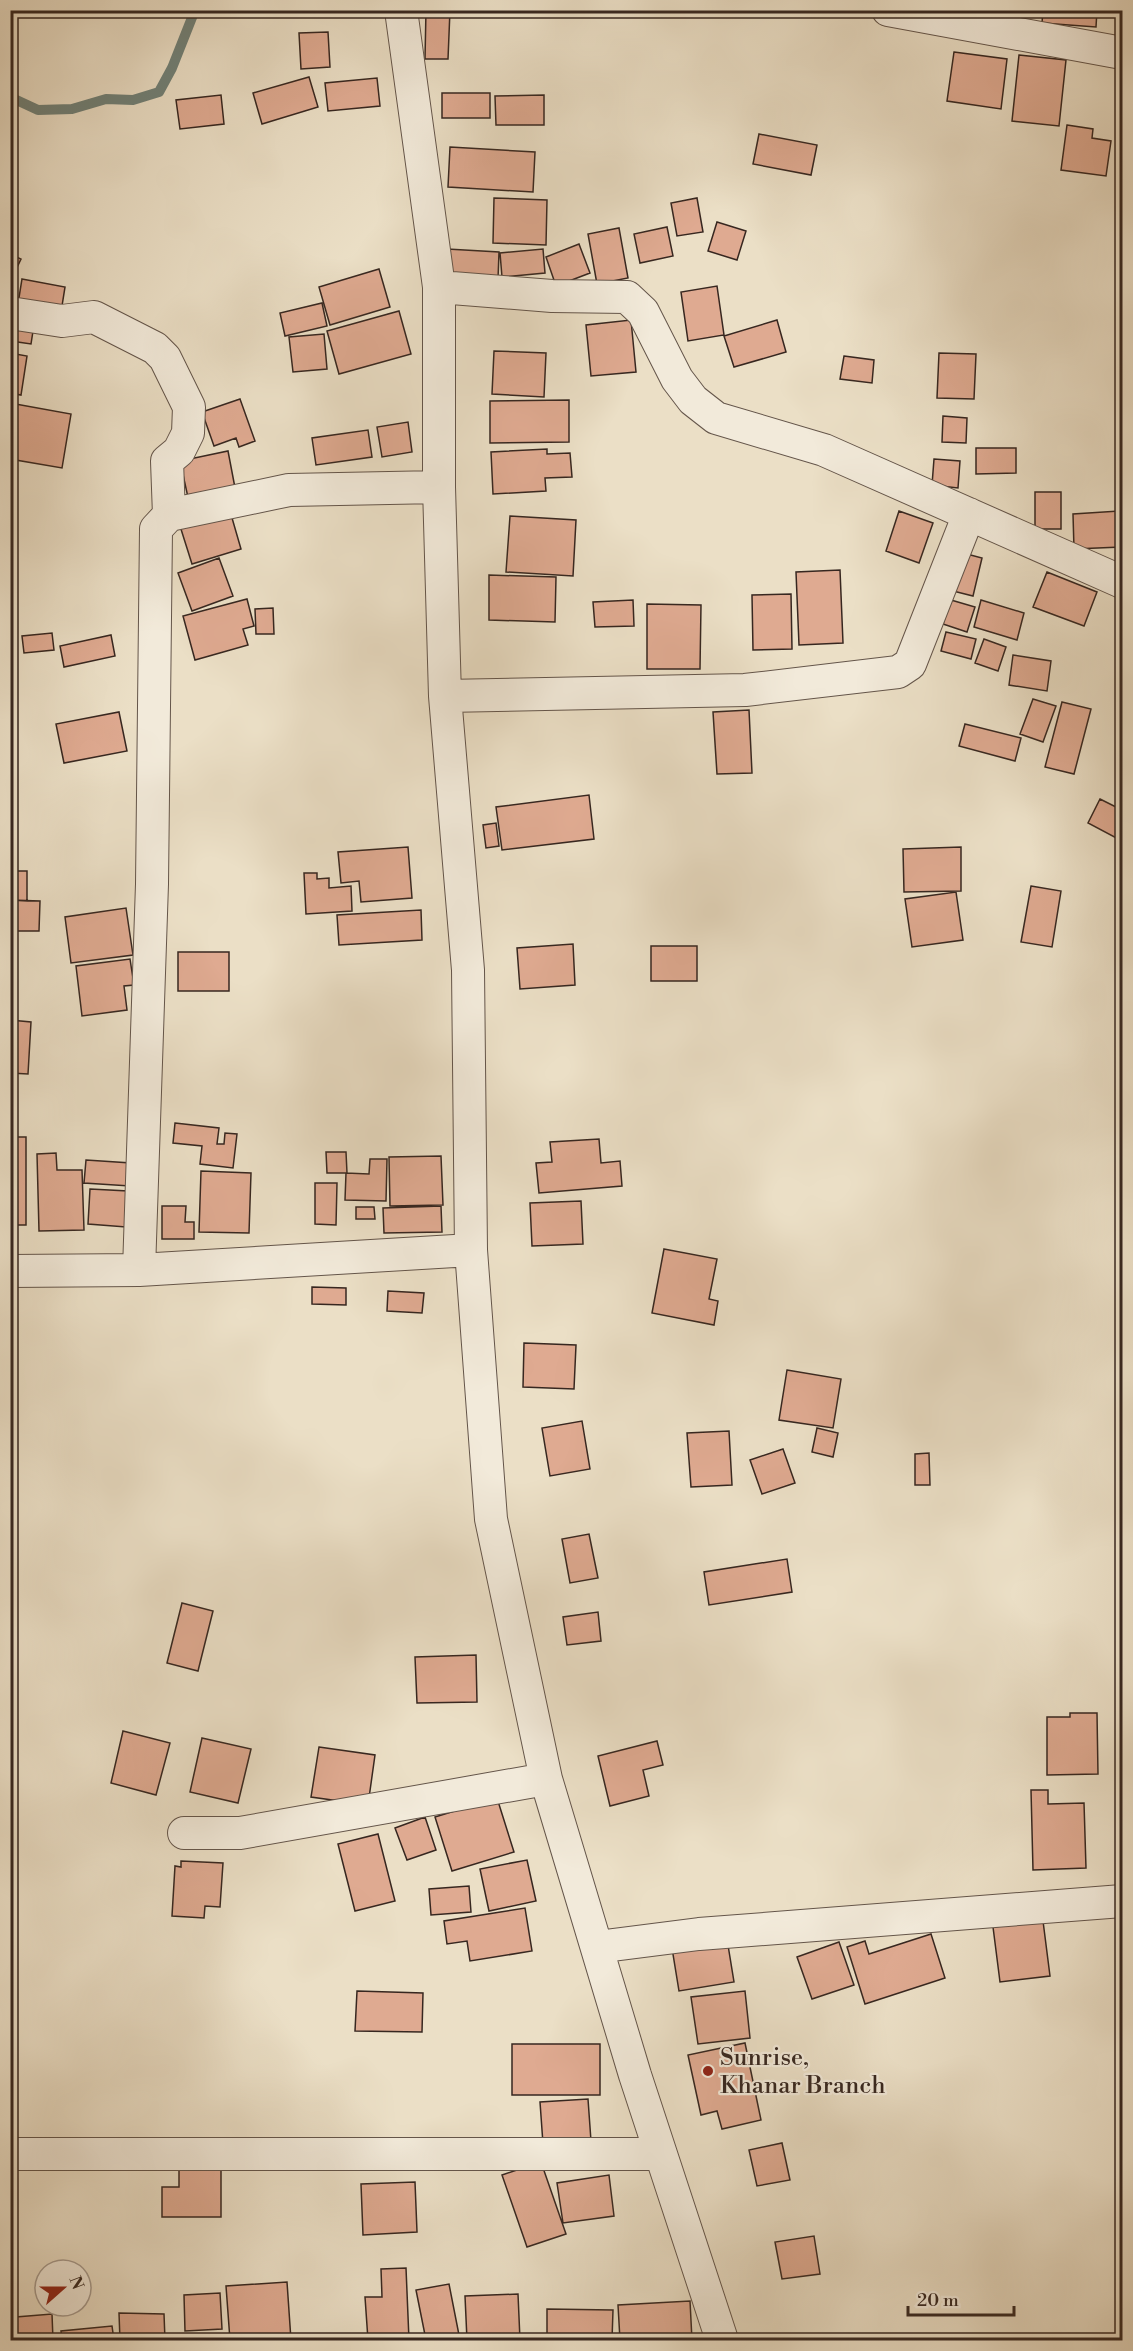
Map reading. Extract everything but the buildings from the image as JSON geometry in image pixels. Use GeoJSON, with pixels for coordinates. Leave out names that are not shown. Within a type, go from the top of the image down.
{"type":"FeatureCollection","features":[{"type":"Feature","properties":{"kind":"street"},"geometry":{"type":"LineString","coordinates":[[401,10],[439,287],[438,487],[445,696],[468,970],[471,1250],[491,1519],[546,1779],[661,2154],[722,2340]]}},
{"type":"Feature","properties":{"kind":"street"},"geometry":{"type":"LineString","coordinates":[[888,10],[1122,53]]}},
{"type":"Feature","properties":{"kind":"street"},"geometry":{"type":"LineString","coordinates":[[439,287],[552,296],[627,297],[643,312],[677,379],[693,400],[716,418],[824,450],[1122,582]]}},
{"type":"Feature","properties":{"kind":"street"},"geometry":{"type":"LineString","coordinates":[[10,313],[62,321],[94,317],[155,348],[165,358],[189,406],[190,421],[188,433],[179,451],[167,461],[169,515]]}},
{"type":"Feature","properties":{"kind":"street"},"geometry":{"type":"LineString","coordinates":[[139,1270],[152,884],[156,529],[169,515],[289,490],[438,487]]}},
{"type":"Feature","properties":{"kind":"street"},"geometry":{"type":"LineString","coordinates":[[445,696],[746,690],[898,672],[910,664],[969,514]]}},
{"type":"Feature","properties":{"kind":"street"},"geometry":{"type":"LineString","coordinates":[[10,1271],[139,1270],[471,1250]]}},
{"type":"Feature","properties":{"kind":"street"},"geometry":{"type":"LineString","coordinates":[[184,1833],[240,1833],[546,1779]]}},
{"type":"Feature","properties":{"kind":"street"},"geometry":{"type":"LineString","coordinates":[[597,1947],[699,1934],[1122,1901]]}},
{"type":"Feature","properties":{"kind":"street"},"geometry":{"type":"LineString","coordinates":[[10,2154],[661,2154]]}},
{"type":"Feature","properties":{"kind":"waterway"},"geometry":{"type":"LineString","coordinates":[[10,97],[38,110],[72,109],[106,99],[133,100],[159,92],[172,68],[195,10]]}},
{"type":"Feature","properties":{"kind":"place","name":"Sunrise, Khanar Branch"},"geometry":{"type":"Point","coordinates":[708,2071]}}]}
